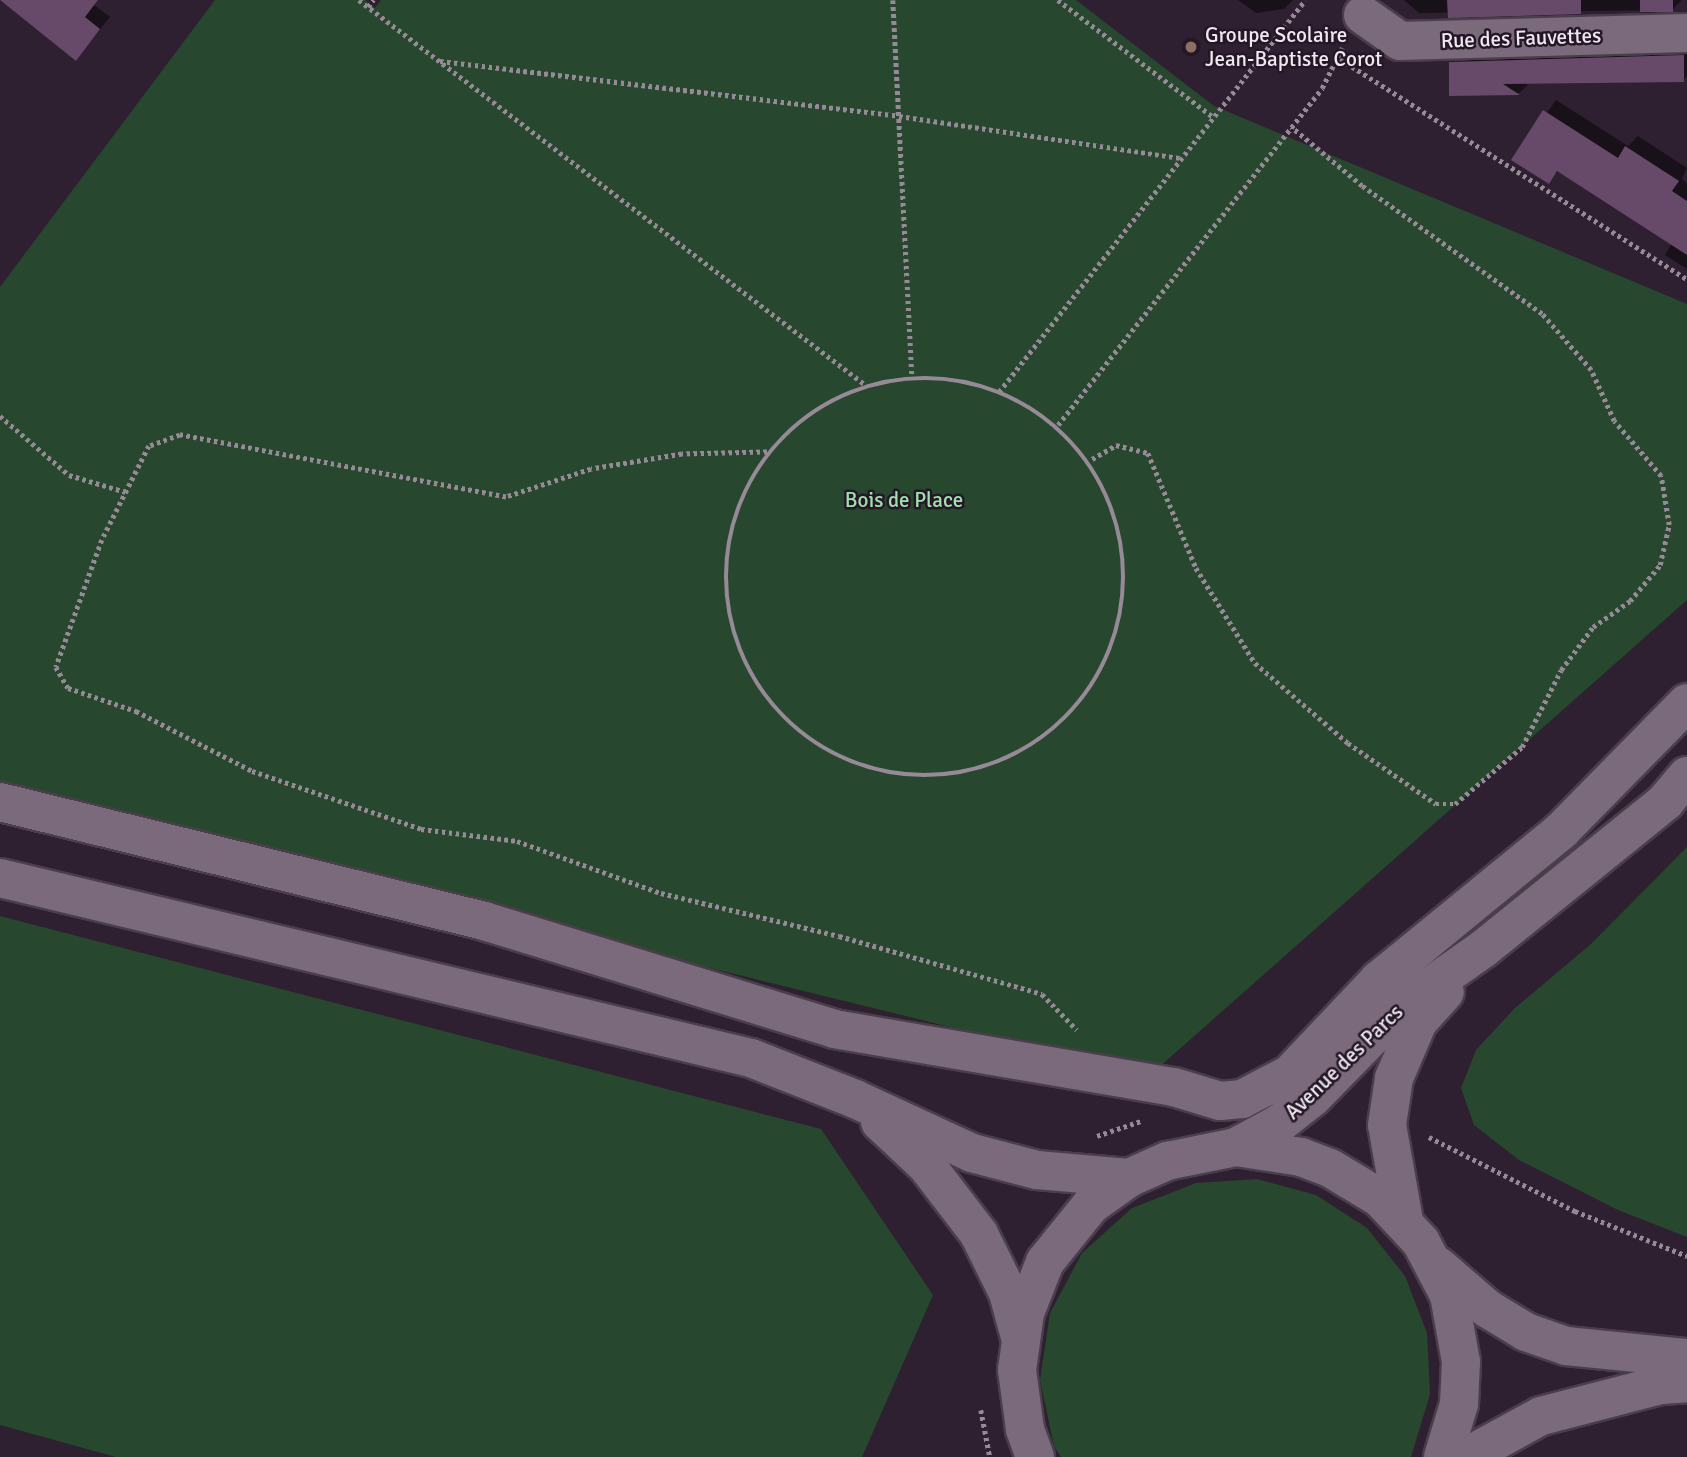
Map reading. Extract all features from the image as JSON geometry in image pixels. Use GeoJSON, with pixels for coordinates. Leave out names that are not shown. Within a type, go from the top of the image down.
{"type":"FeatureCollection","features":[{"type":"Feature","properties":{"kind":"street","name":"Rue des Fauvettes"},"geometry":{"type":"LineString","coordinates":[[1355,28],[1400,41],[1687,33]]}},
{"type":"Feature","properties":{"kind":"street"},"geometry":{"type":"LineString","coordinates":[[0,802],[484,921],[834,1029],[1103,1075],[1220,1101],[1241,1099],[1290,1074],[1379,980],[1562,830],[1687,704]]}},
{"type":"Feature","properties":{"kind":"street","name":"Avenue des Parcs"},"geometry":{"type":"LineString","coordinates":[[1236,1147],[1280,1123],[1349,1063],[1375,1030],[1402,1006],[1483,949],[1665,802],[1687,776]]}},
{"type":"Feature","properties":{"kind":"street"},"geometry":{"type":"LineString","coordinates":[[0,878],[751,1058],[855,1098],[972,1153],[1037,1170],[1129,1178]]}},
{"type":"Feature","properties":{"kind":"street","name":"Avenue des Parcs"},"geometry":{"type":"LineString","coordinates":[[1404,1221],[1387,1125],[1394,1078],[1418,1022],[1483,949]]}},
{"type":"Feature","properties":{"kind":"street"},"geometry":{"type":"LineString","coordinates":[[855,1098],[927,1166],[979,1234],[1008,1293],[1020,1337],[1019,1398],[1035,1457]]}},
{"type":"Feature","properties":{"kind":"street"},"geometry":{"type":"LineString","coordinates":[[1020,1337],[1045,1262],[1091,1205],[1129,1178],[1167,1161],[1236,1147],[1301,1157],[1330,1168],[1380,1198],[1404,1221],[1434,1263],[1455,1317],[1461,1362],[1459,1404],[1443,1457]]}},
{"type":"Feature","properties":{"kind":"street"},"geometry":{"type":"LineString","coordinates":[[1434,1263],[1488,1308],[1526,1332],[1566,1346],[1687,1358]]}},
{"type":"Feature","properties":{"kind":"street"},"geometry":{"type":"LineString","coordinates":[[1466,1457],[1541,1416],[1687,1383]]}},
{"type":"Feature","properties":{"kind":"path"},"geometry":{"type":"LineString","coordinates":[[359,0],[867,386]]}},
{"type":"Feature","properties":{"kind":"path"},"geometry":{"type":"LineString","coordinates":[[368,7],[373,0]]}},
{"type":"Feature","properties":{"kind":"path"},"geometry":{"type":"LineString","coordinates":[[894,0],[912,377]]}},
{"type":"Feature","properties":{"kind":"path"},"geometry":{"type":"LineString","coordinates":[[1058,0],[1213,117]]}},
{"type":"Feature","properties":{"kind":"path"},"geometry":{"type":"LineString","coordinates":[[999,392],[1306,0]]}},
{"type":"Feature","properties":{"kind":"path"},"geometry":{"type":"LineString","coordinates":[[1058,425],[1291,127],[1355,28],[1687,279]]}},
{"type":"Feature","properties":{"kind":"path"},"geometry":{"type":"LineString","coordinates":[[440,61],[899,116],[1181,158]]}},
{"type":"Feature","properties":{"kind":"path"},"geometry":{"type":"LineString","coordinates":[[1092,459],[1115,445],[1149,453],[1196,568],[1255,663],[1348,743],[1436,804],[1455,804],[1522,747],[1562,670],[1593,627],[1630,601],[1660,565],[1670,525],[1661,476],[1614,421],[1591,370],[1542,314],[1362,187],[1291,127]]}},
{"type":"Feature","properties":{"kind":"path"},"geometry":{"type":"LineString","coordinates":[[912,377],[999,392],[1058,425],[1092,459],[1113,498],[1124,555],[1120,620],[1096,681],[1053,730],[997,764],[933,777],[869,770],[810,743],[763,697],[733,640],[723,575],[735,511],[768,452],[817,407],[867,386],[912,377]]}},
{"type":"Feature","properties":{"kind":"path"},"geometry":{"type":"LineString","coordinates":[[0,416],[69,475],[126,492]]}},
{"type":"Feature","properties":{"kind":"path"},"geometry":{"type":"LineString","coordinates":[[768,452],[682,454],[591,469],[506,498],[180,435],[149,446],[102,540],[56,667],[68,688],[136,711],[252,771],[421,829],[517,841],[661,893],[839,936],[1042,993],[1073,1025],[1103,1075]]}},
{"type":"Feature","properties":{"kind":"path"},"geometry":{"type":"LineString","coordinates":[[1088,1137],[1154,1118]]}},
{"type":"Feature","properties":{"kind":"path"},"geometry":{"type":"LineString","coordinates":[[1387,1125],[1411,1128],[1575,1211],[1687,1256]]}},
{"type":"Feature","properties":{"kind":"path"},"geometry":{"type":"LineString","coordinates":[[980,1405],[990,1457]]}},
{"type":"Feature","properties":{"kind":"green space","name":"Bois de Place"},"geometry":{"type":"Polygon","coordinates":[[[215,0],[365,0],[375,8],[381,0],[1076,0],[1214,106],[1687,304],[1687,600],[1149,1076],[0,793],[0,287],[215,0]]]}},
{"type":"Feature","properties":{"kind":"green space"},"geometry":{"type":"Polygon","coordinates":[[[1687,847],[1687,1237],[1618,1210],[1519,1160],[1474,1125],[1461,1088],[1476,1050],[1515,1008],[1591,944],[1687,847]]]}},
{"type":"Feature","properties":{"kind":"green space"},"geometry":{"type":"Polygon","coordinates":[[[0,916],[821,1129],[933,1295],[862,1457],[116,1457],[0,1425],[0,916]]]}},
{"type":"Feature","properties":{"kind":"green space"},"geometry":{"type":"Polygon","coordinates":[[[1257,1179],[1316,1195],[1367,1228],[1405,1276],[1427,1333],[1430,1394],[1411,1457],[1061,1457],[1054,1446],[1040,1380],[1050,1313],[1082,1253],[1132,1208],[1196,1183],[1257,1179]]]}},
{"type":"Feature","properties":{"kind":"building"},"geometry":{"type":"Polygon","coordinates":[[[0,0],[98,0],[85,17],[100,29],[76,61],[0,0]]]}},
{"type":"Feature","properties":{"kind":"building"},"geometry":{"type":"Polygon","coordinates":[[[1447,0],[1581,0],[1581,14],[1448,18],[1447,0]]]}},
{"type":"Feature","properties":{"kind":"building"},"geometry":{"type":"Polygon","coordinates":[[[1640,0],[1673,0],[1673,12],[1640,12],[1640,0]]]}},
{"type":"Feature","properties":{"kind":"building"},"geometry":{"type":"Polygon","coordinates":[[[1684,55],[1684,82],[1503,84],[1520,95],[1449,96],[1449,62],[1684,55]]]}},
{"type":"Feature","properties":{"kind":"building"},"geometry":{"type":"Polygon","coordinates":[[[1543,110],[1618,158],[1625,146],[1679,181],[1672,191],[1687,201],[1687,255],[1557,171],[1549,184],[1511,160],[1543,110]]]}},
{"type":"Feature","properties":{"kind":"place","name":"Groupe Scolaire Jean-Baptiste Corot"},"geometry":{"type":"Point","coordinates":[1191,47]}}]}
